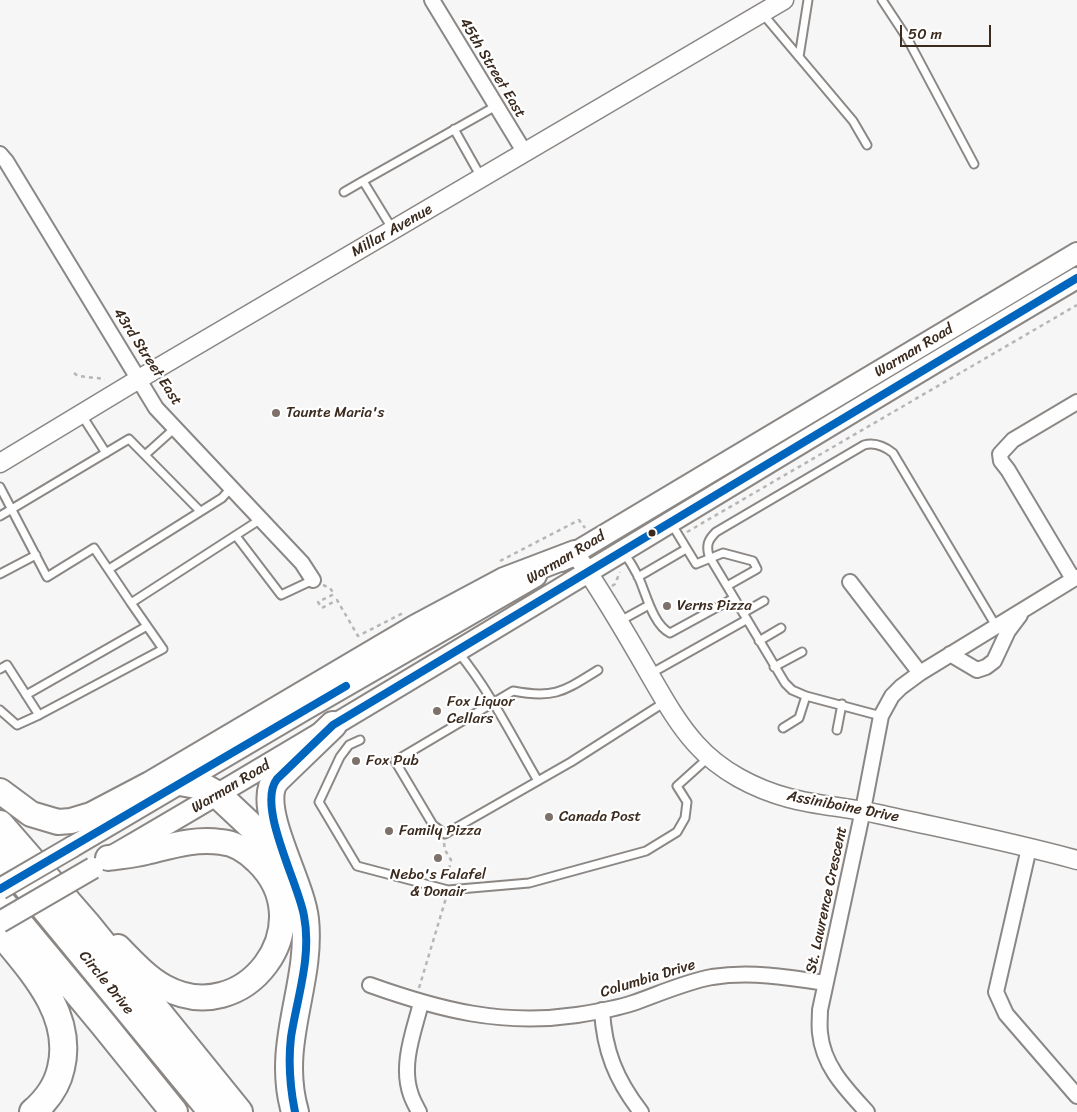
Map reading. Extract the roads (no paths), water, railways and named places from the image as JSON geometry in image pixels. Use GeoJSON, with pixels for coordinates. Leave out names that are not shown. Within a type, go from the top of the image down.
{"type":"FeatureCollection","features":[{"type":"Feature","properties":{"kind":"highway"},"geometry":{"type":"LineString","coordinates":[[0,791],[31,814],[58,822],[71,821],[91,815],[150,784],[416,627],[504,580],[574,553]]}},
{"type":"Feature","properties":{"kind":"highway"},"geometry":{"type":"LineString","coordinates":[[295,1112],[289,1080],[289,1056],[291,1032],[302,979],[305,939],[302,902],[274,823],[271,808],[272,787],[278,778],[333,725]]}},
{"type":"Feature","properties":{"kind":"highway"},"geometry":{"type":"LineString","coordinates":[[180,782],[202,786],[218,795],[266,840],[281,859],[296,884]]}},
{"type":"Feature","properties":{"kind":"highway"},"geometry":{"type":"LineString","coordinates":[[0,820],[130,959],[149,977],[163,986],[187,996],[220,995],[240,988],[250,981],[260,973],[272,957],[281,929],[282,918],[278,895],[268,874],[253,857],[243,850],[222,842],[199,841],[100,863]]}},
{"type":"Feature","properties":{"kind":"highway"},"geometry":{"type":"LineString","coordinates":[[0,824],[86,923],[239,1112]]}},
{"type":"Feature","properties":{"kind":"highway","name":"Circle Drive"},"geometry":{"type":"LineString","coordinates":[[0,854],[212,1112]]}},
{"type":"Feature","properties":{"kind":"highway","name":"Circle Drive"},"geometry":{"type":"LineString","coordinates":[[0,900],[174,1112]]}},
{"type":"Feature","properties":{"kind":"highway"},"geometry":{"type":"LineString","coordinates":[[0,932],[23,959],[47,993],[56,1011],[64,1038],[64,1058],[58,1082],[47,1098],[32,1112]]}},
{"type":"Feature","properties":{"kind":"main road","name":"Warman Road"},"geometry":{"type":"LineString","coordinates":[[0,889],[574,553],[1077,253]]}},
{"type":"Feature","properties":{"kind":"main road","name":"Warman Road"},"geometry":{"type":"LineString","coordinates":[[0,922],[218,795],[588,572],[628,558],[675,530],[954,351],[1077,278]]}},
{"type":"Feature","properties":{"kind":"street","name":"45th Street East"},"geometry":{"type":"LineString","coordinates":[[432,0],[525,153]]}},
{"type":"Feature","properties":{"kind":"street","name":"Millar Avenue"},"geometry":{"type":"LineString","coordinates":[[0,463],[139,379],[784,0]]}},
{"type":"Feature","properties":{"kind":"street","name":"43rd Street East"},"geometry":{"type":"LineString","coordinates":[[0,154],[156,408],[302,563],[312,580]]}},
{"type":"Feature","properties":{"kind":"street"},"geometry":{"type":"LineString","coordinates":[[1075,578],[1001,461],[1000,454],[1013,440],[1077,402]]}},
{"type":"Feature","properties":{"kind":"street","name":"Assiniboine Drive"},"geometry":{"type":"LineString","coordinates":[[574,553],[601,590],[682,727],[709,757],[732,774],[789,798],[863,810],[1077,860]]}},
{"type":"Feature","properties":{"kind":"street","name":"St. Lawrence Crescent"},"geometry":{"type":"LineString","coordinates":[[867,1112],[842,1085],[833,1072],[823,1053],[819,1032],[820,1010],[825,982],[863,810],[881,716],[892,696],[900,687],[950,654],[1075,578]]}},
{"type":"Feature","properties":{"kind":"street"},"geometry":{"type":"LineString","coordinates":[[850,582],[920,673]]}},
{"type":"Feature","properties":{"kind":"street","name":"St. Lawrence Crescent"},"geometry":{"type":"LineString","coordinates":[[950,654],[978,670],[986,667],[994,661],[1008,631],[1024,610]]}},
{"type":"Feature","properties":{"kind":"street"},"geometry":{"type":"LineString","coordinates":[[1029,848],[996,992],[1006,1014],[1077,1096]]}},
{"type":"Feature","properties":{"kind":"street","name":"Columbia Drive"},"geometry":{"type":"LineString","coordinates":[[370,985],[416,1001],[474,1014],[522,1019],[576,1015],[602,1010],[631,1004],[683,985],[711,978],[741,974],[768,975],[825,982]]}},
{"type":"Feature","properties":{"kind":"street"},"geometry":{"type":"LineString","coordinates":[[416,1001],[408,1058],[408,1080],[410,1094],[419,1112]]}},
{"type":"Feature","properties":{"kind":"street"},"geometry":{"type":"LineString","coordinates":[[602,1010],[603,1035],[609,1056],[619,1079],[641,1112]]}},
{"type":"Feature","properties":{"kind":"lane"},"geometry":{"type":"LineString","coordinates":[[799,57],[808,0]]}},
{"type":"Feature","properties":{"kind":"lane"},"geometry":{"type":"LineString","coordinates":[[882,0],[907,38],[974,164]]}},
{"type":"Feature","properties":{"kind":"lane"},"geometry":{"type":"LineString","coordinates":[[762,13],[853,121],[867,145]]}},
{"type":"Feature","properties":{"kind":"lane"},"geometry":{"type":"LineString","coordinates":[[344,192],[496,106]]}},
{"type":"Feature","properties":{"kind":"lane"},"geometry":{"type":"LineString","coordinates":[[454,129],[482,178]]}},
{"type":"Feature","properties":{"kind":"lane"},"geometry":{"type":"LineString","coordinates":[[363,181],[393,230]]}},
{"type":"Feature","properties":{"kind":"lane"},"geometry":{"type":"LineString","coordinates":[[81,414],[106,453]]}},
{"type":"Feature","properties":{"kind":"lane"},"geometry":{"type":"LineString","coordinates":[[145,455],[175,428]]}},
{"type":"Feature","properties":{"kind":"lane"},"geometry":{"type":"LineString","coordinates":[[0,516],[129,439],[200,511]]}},
{"type":"Feature","properties":{"kind":"lane"},"geometry":{"type":"LineString","coordinates":[[881,716],[842,704],[806,696],[792,690],[785,683],[710,558],[707,544],[716,532],[864,445],[870,443],[879,444],[893,454],[996,626]]}},
{"type":"Feature","properties":{"kind":"lane"},"geometry":{"type":"LineString","coordinates":[[0,487],[47,577],[94,548],[163,649],[39,716],[16,725],[0,710]]}},
{"type":"Feature","properties":{"kind":"lane"},"geometry":{"type":"LineString","coordinates":[[109,569],[222,498],[231,488]]}},
{"type":"Feature","properties":{"kind":"lane"},"geometry":{"type":"LineString","coordinates":[[131,603],[261,519]]}},
{"type":"Feature","properties":{"kind":"lane"},"geometry":{"type":"LineString","coordinates":[[675,530],[696,564],[723,553],[753,561],[757,570],[727,586]]}},
{"type":"Feature","properties":{"kind":"lane"},"geometry":{"type":"LineString","coordinates":[[236,536],[281,595],[312,580]]}},
{"type":"Feature","properties":{"kind":"lane"},"geometry":{"type":"LineString","coordinates":[[638,577],[686,549]]}},
{"type":"Feature","properties":{"kind":"lane"},"geometry":{"type":"LineString","coordinates":[[0,574],[36,555]]}},
{"type":"Feature","properties":{"kind":"lane"},"geometry":{"type":"LineString","coordinates":[[628,558],[638,577],[649,606],[661,627],[670,633],[734,598]]}},
{"type":"Feature","properties":{"kind":"lane"},"geometry":{"type":"LineString","coordinates":[[650,674],[744,616],[764,601]]}},
{"type":"Feature","properties":{"kind":"lane"},"geometry":{"type":"LineString","coordinates":[[619,622],[649,606]]}},
{"type":"Feature","properties":{"kind":"lane"},"geometry":{"type":"LineString","coordinates":[[26,695],[148,626]]}},
{"type":"Feature","properties":{"kind":"lane"},"geometry":{"type":"LineString","coordinates":[[759,641],[781,628]]}},
{"type":"Feature","properties":{"kind":"lane"},"geometry":{"type":"LineString","coordinates":[[458,652],[493,704],[538,781]]}},
{"type":"Feature","properties":{"kind":"lane"},"geometry":{"type":"LineString","coordinates":[[774,667],[802,652]]}},
{"type":"Feature","properties":{"kind":"lane"},"geometry":{"type":"LineString","coordinates":[[0,669],[7,665],[39,716]]}},
{"type":"Feature","properties":{"kind":"lane"},"geometry":{"type":"LineString","coordinates":[[598,670],[560,692],[531,695],[513,691],[396,762],[433,825],[445,834],[538,781],[666,702]]}},
{"type":"Feature","properties":{"kind":"lane"},"geometry":{"type":"LineString","coordinates":[[783,728],[800,718],[806,696]]}},
{"type":"Feature","properties":{"kind":"lane"},"geometry":{"type":"LineString","coordinates":[[837,730],[842,704]]}},
{"type":"Feature","properties":{"kind":"lane"},"geometry":{"type":"LineString","coordinates":[[360,740],[349,745],[340,757],[319,802],[357,866],[448,890],[529,883],[646,851],[677,832],[685,818],[688,802],[677,786],[709,757]]}},
{"type":"Feature","properties":{"kind":"place","name":"Taunte Maria's"},"geometry":{"type":"Point","coordinates":[276,413]}},
{"type":"Feature","properties":{"kind":"place","name":"Verns Pizza"},"geometry":{"type":"Point","coordinates":[667,606]}},
{"type":"Feature","properties":{"kind":"place","name":"Fox Liquor Cellars"},"geometry":{"type":"Point","coordinates":[437,711]}},
{"type":"Feature","properties":{"kind":"place","name":"Fox Pub"},"geometry":{"type":"Point","coordinates":[356,761]}},
{"type":"Feature","properties":{"kind":"place","name":"Canada Post"},"geometry":{"type":"Point","coordinates":[549,817]}},
{"type":"Feature","properties":{"kind":"place","name":"Family Pizza"},"geometry":{"type":"Point","coordinates":[389,831]}},
{"type":"Feature","properties":{"kind":"place","name":"Nebo's Falafel & Donair"},"geometry":{"type":"Point","coordinates":[438,858]}}]}
